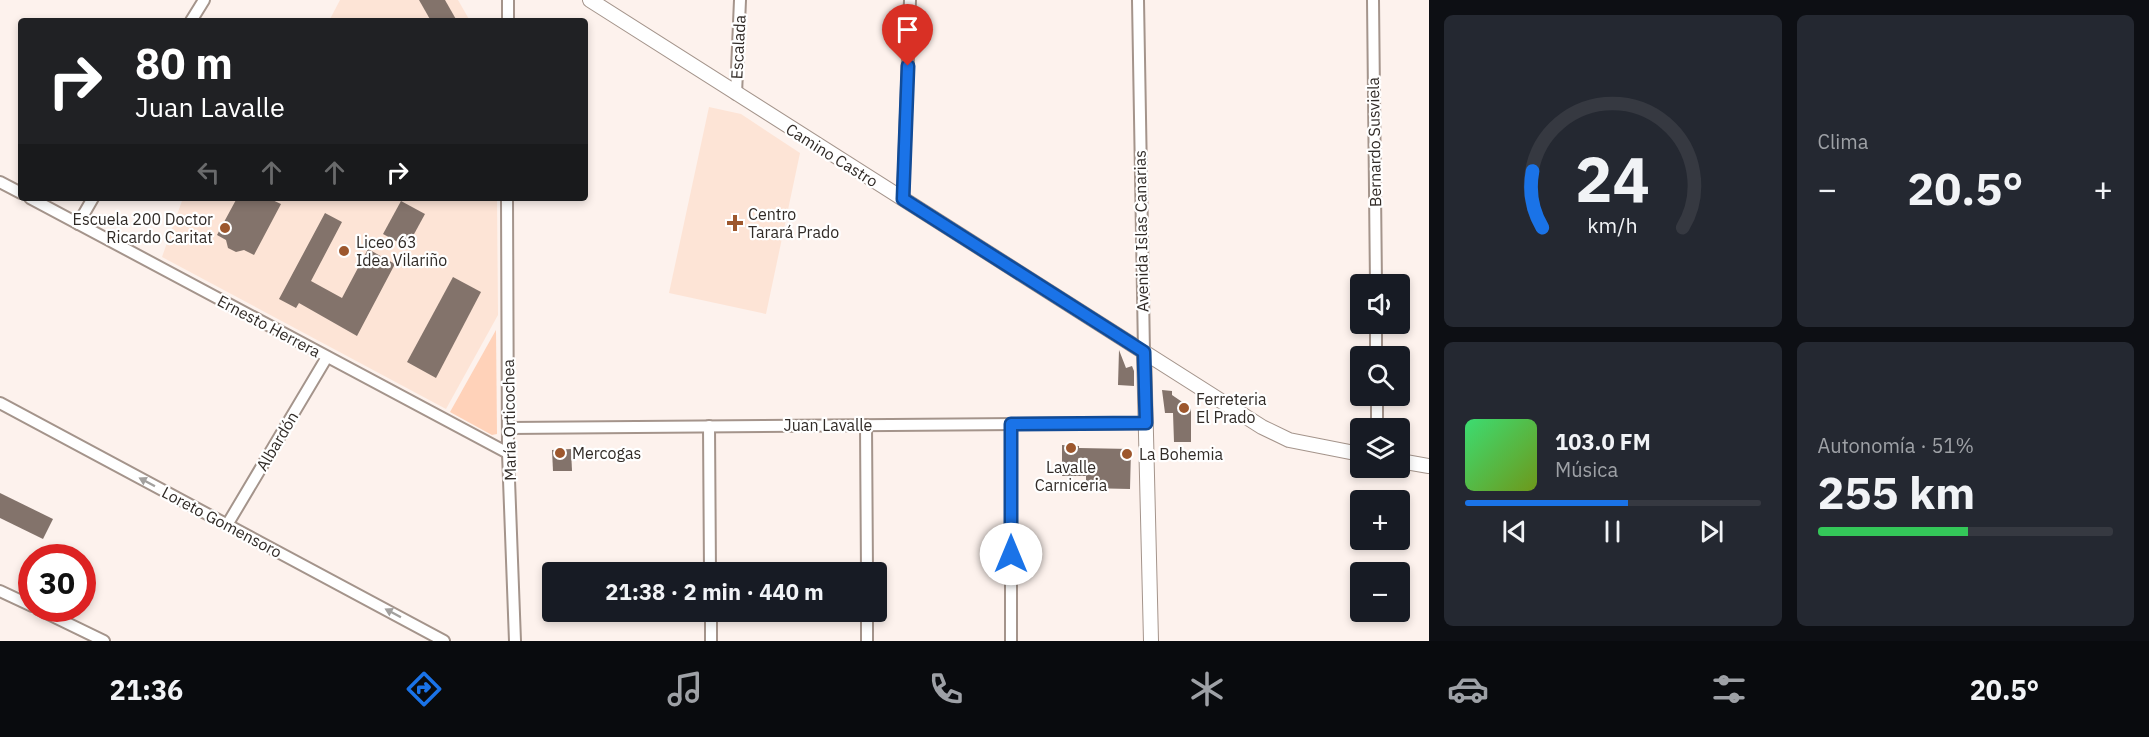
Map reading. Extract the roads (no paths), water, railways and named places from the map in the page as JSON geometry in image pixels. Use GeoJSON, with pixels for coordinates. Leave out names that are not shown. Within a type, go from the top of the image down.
{"type":"FeatureCollection","features":[{"type":"Feature","properties":{"kind":"street"},"geometry":{"type":"LineString","coordinates":[[193,18],[204,0]]}},
{"type":"Feature","properties":{"kind":"street"},"geometry":{"type":"LineString","coordinates":[[508,0],[508,18]]}},
{"type":"Feature","properties":{"kind":"street","name":"Camino Castro"},"geometry":{"type":"LineString","coordinates":[[590,0],[1280,437],[1302,444],[1350,452]]}},
{"type":"Feature","properties":{"kind":"street","name":"Escalada"},"geometry":{"type":"LineString","coordinates":[[736,94],[740,0]]}},
{"type":"Feature","properties":{"kind":"street"},"geometry":{"type":"LineString","coordinates":[[903,199],[910,0]]}},
{"type":"Feature","properties":{"kind":"street","name":"Avenida Islas Canarias"},"geometry":{"type":"LineString","coordinates":[[1137,0],[1151,641]]}},
{"type":"Feature","properties":{"kind":"street","name":"Bernardo Susviela"},"geometry":{"type":"LineString","coordinates":[[1373,0],[1376,274]]}},
{"type":"Feature","properties":{"kind":"street"},"geometry":{"type":"LineString","coordinates":[[0,182],[18,191]]}},
{"type":"Feature","properties":{"kind":"street","name":"Ernesto Herrera"},"geometry":{"type":"LineString","coordinates":[[35,201],[508,453]]}},
{"type":"Feature","properties":{"kind":"street"},"geometry":{"type":"LineString","coordinates":[[78,225],[91,201]]}},
{"type":"Feature","properties":{"kind":"street","name":"María Orticochea"},"geometry":{"type":"LineString","coordinates":[[507,201],[508,453],[514,641]]}},
{"type":"Feature","properties":{"kind":"street","name":"Albardón"},"geometry":{"type":"LineString","coordinates":[[227,525],[327,357]]}},
{"type":"Feature","properties":{"kind":"street","name":"Loreto Gomensoro"},"geometry":{"type":"LineString","coordinates":[[0,403],[444,641]]}},
{"type":"Feature","properties":{"kind":"street","name":"Juan Lavalle"},"geometry":{"type":"LineString","coordinates":[[509,428],[1146,423]]}},
{"type":"Feature","properties":{"kind":"street"},"geometry":{"type":"LineString","coordinates":[[1011,424],[1011,641]]}},
{"type":"Feature","properties":{"kind":"street"},"geometry":{"type":"LineString","coordinates":[[866,425],[867,562]]}},
{"type":"Feature","properties":{"kind":"street"},"geometry":{"type":"LineString","coordinates":[[710,426],[710,562]]}},
{"type":"Feature","properties":{"kind":"street"},"geometry":{"type":"LineString","coordinates":[[1410,463],[1429,466]]}},
{"type":"Feature","properties":{"kind":"street"},"geometry":{"type":"LineString","coordinates":[[0,591],[18,599]]}},
{"type":"Feature","properties":{"kind":"street"},"geometry":{"type":"LineString","coordinates":[[65,622],[104,641]]}},
{"type":"Feature","properties":{"kind":"street"},"geometry":{"type":"LineString","coordinates":[[711,622],[711,641]]}},
{"type":"Feature","properties":{"kind":"street"},"geometry":{"type":"LineString","coordinates":[[867,622],[867,641]]}},
{"type":"Feature","properties":{"kind":"place","name":"Centro Tarará Prado"},"geometry":{"type":"Point","coordinates":[735,223]}},
{"type":"Feature","properties":{"kind":"place","name":"Escuela 200 Doctor Ricardo Caritat"},"geometry":{"type":"Point","coordinates":[225,228]}},
{"type":"Feature","properties":{"kind":"place","name":"Liceo 63 Idea Vilariño"},"geometry":{"type":"Point","coordinates":[344,251]}},
{"type":"Feature","properties":{"kind":"place","name":"Ferreteria El Prado"},"geometry":{"type":"Point","coordinates":[1184,408]}},
{"type":"Feature","properties":{"kind":"place","name":"Lavalle Carniceria"},"geometry":{"type":"Point","coordinates":[1071,448]}},
{"type":"Feature","properties":{"kind":"place","name":"Mercogas"},"geometry":{"type":"Point","coordinates":[560,453]}},
{"type":"Feature","properties":{"kind":"place","name":"La Bohemia"},"geometry":{"type":"Point","coordinates":[1127,454]}}]}
